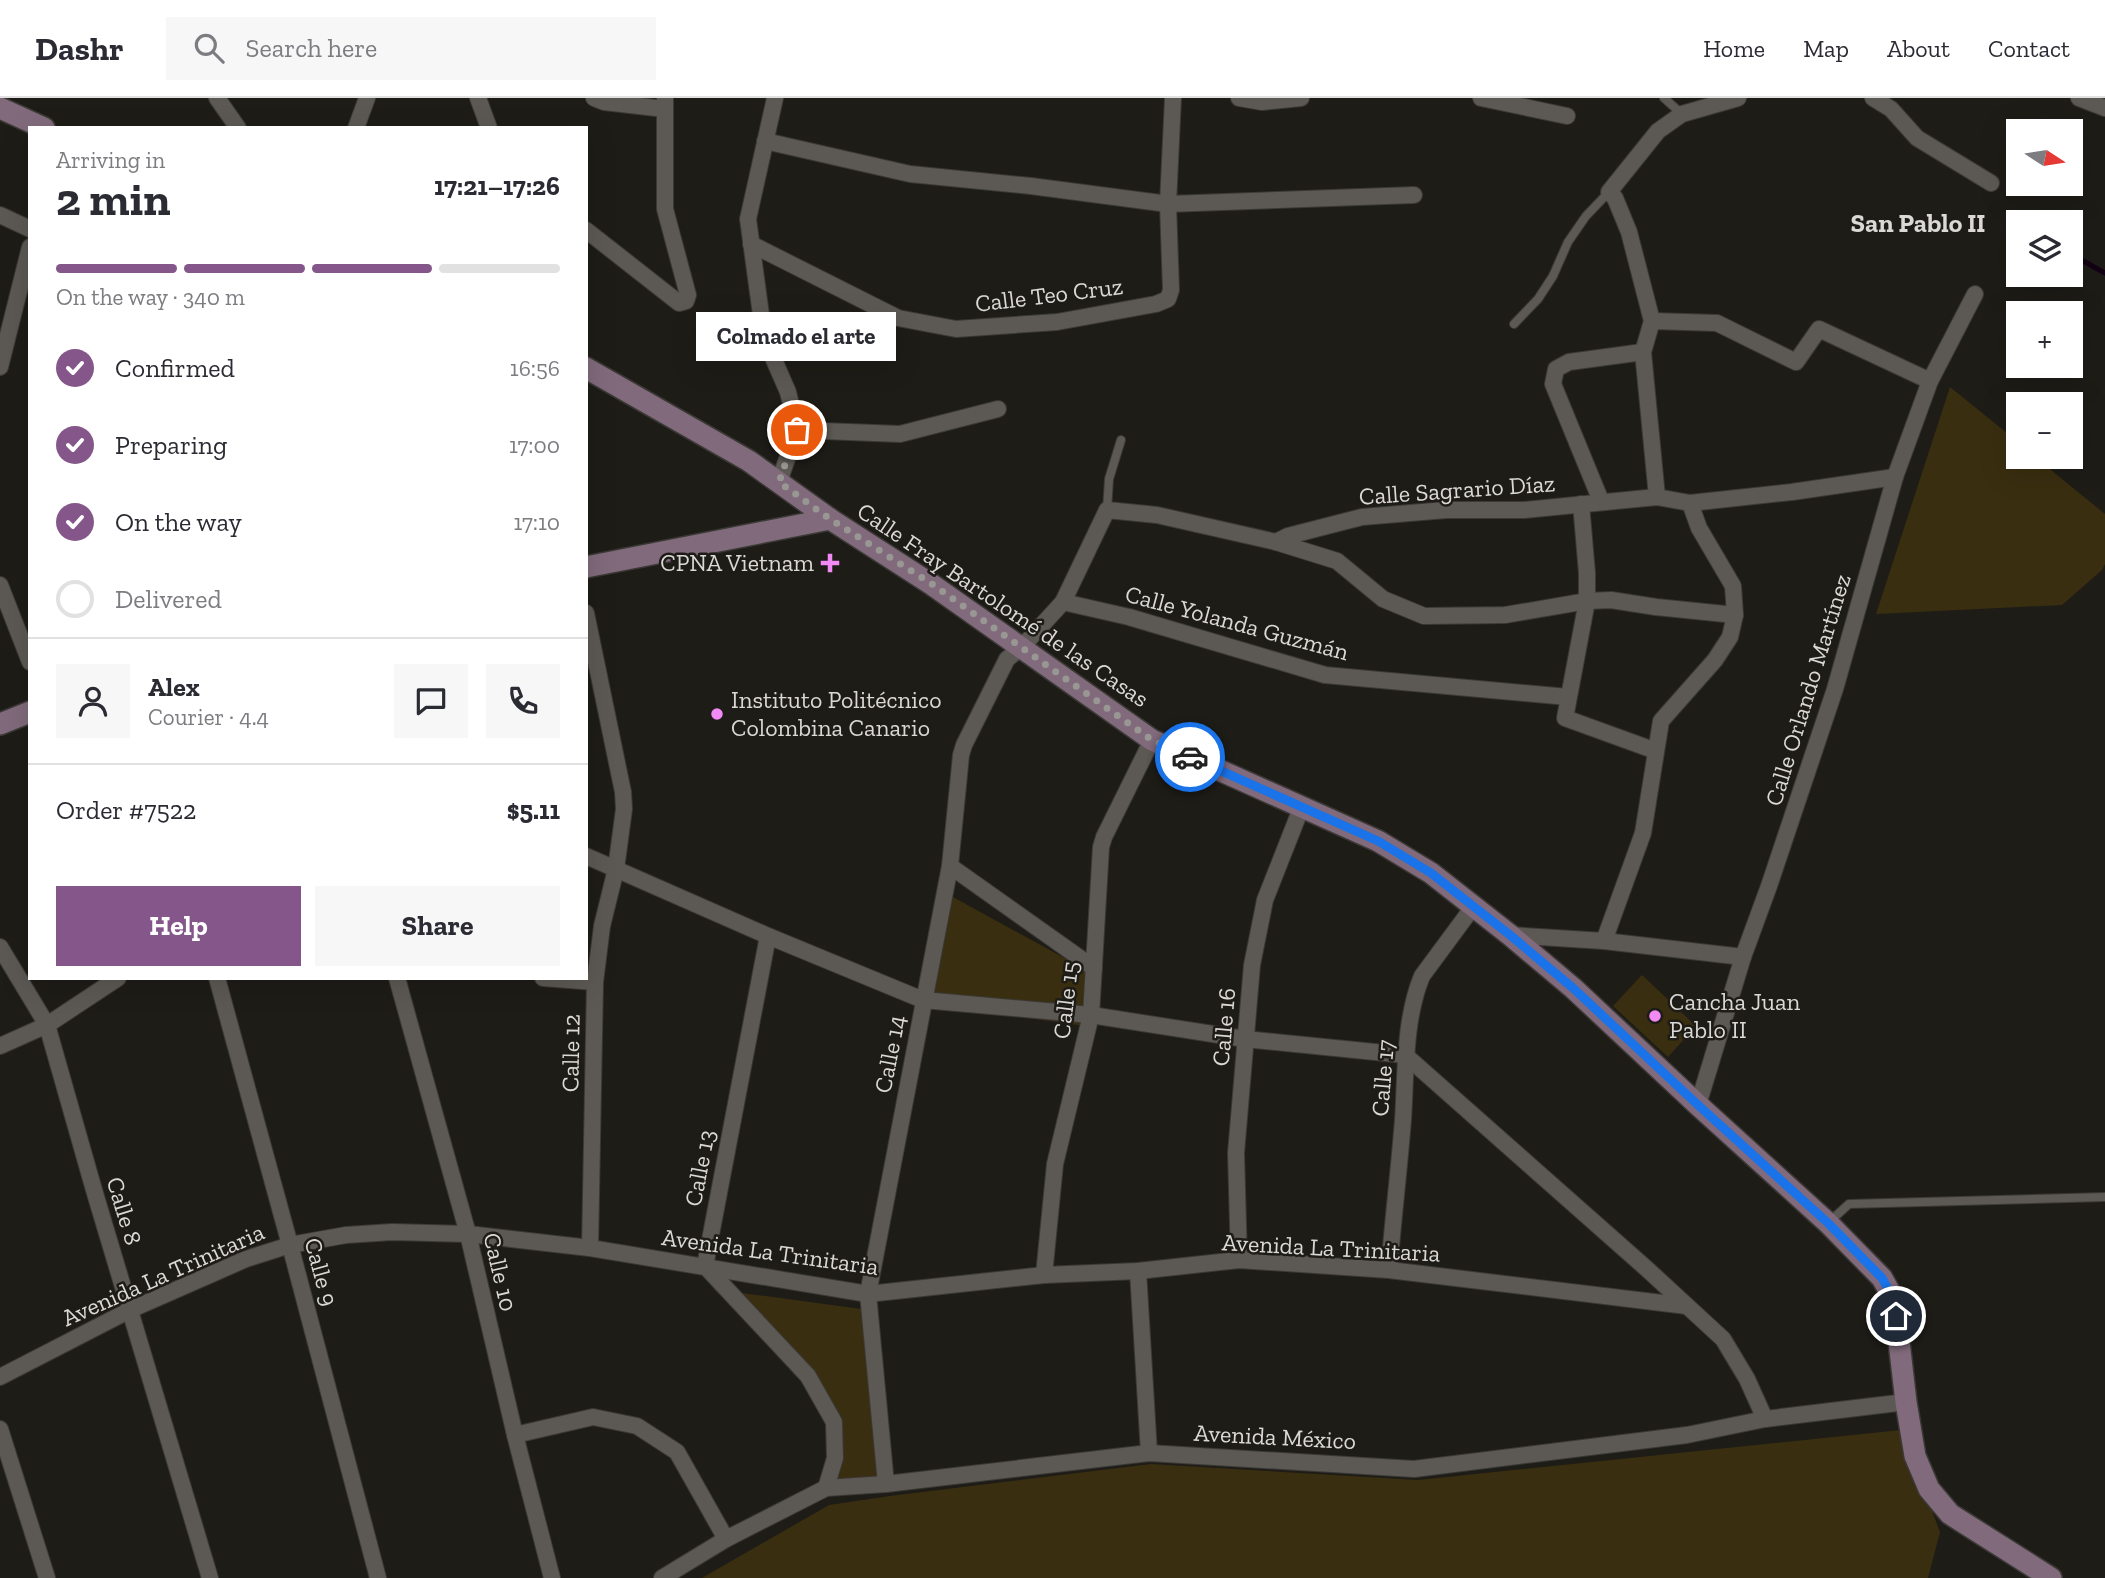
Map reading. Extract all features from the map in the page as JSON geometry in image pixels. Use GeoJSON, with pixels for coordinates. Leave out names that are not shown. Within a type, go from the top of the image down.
{"type":"FeatureCollection","features":[{"type":"Feature","properties":{"kind":"main road"},"geometry":{"type":"LineString","coordinates":[[0,108],[40,126]]}},
{"type":"Feature","properties":{"kind":"main road","name":"Calle Fray Bartolomé de las Casas"},"geometry":{"type":"LineString","coordinates":[[588,369],[749,461],[830,519],[932,584],[1152,740],[1378,841],[1431,873],[1510,935],[1573,988],[1828,1223],[1882,1278],[1892,1296],[1915,1456],[1929,1489],[1950,1514],[2051,1578]]}},
{"type":"Feature","properties":{"kind":"main road"},"geometry":{"type":"LineString","coordinates":[[588,568],[830,519]]}},
{"type":"Feature","properties":{"kind":"main road"},"geometry":{"type":"LineString","coordinates":[[0,724],[28,713]]}},
{"type":"Feature","properties":{"kind":"street"},"geometry":{"type":"LineString","coordinates":[[216,98],[237,126]]}},
{"type":"Feature","properties":{"kind":"street"},"geometry":{"type":"LineString","coordinates":[[357,126],[367,98]]}},
{"type":"Feature","properties":{"kind":"street"},"geometry":{"type":"LineString","coordinates":[[478,98],[488,126]]}},
{"type":"Feature","properties":{"kind":"street"},"geometry":{"type":"LineString","coordinates":[[588,232],[679,303],[686,301],[688,295],[665,209],[665,104],[604,102],[594,98]]}},
{"type":"Feature","properties":{"kind":"street"},"geometry":{"type":"LineString","coordinates":[[775,98],[748,219],[764,337],[788,392],[797,430],[779,482]]}},
{"type":"Feature","properties":{"kind":"street","name":"Calle Teo Cruz"},"geometry":{"type":"LineString","coordinates":[[751,244],[898,318],[956,329],[1057,322],[1156,304],[1168,299],[1171,289],[1168,204],[1173,98]]}},
{"type":"Feature","properties":{"kind":"street"},"geometry":{"type":"LineString","coordinates":[[1238,98],[1262,102],[1296,99]]}},
{"type":"Feature","properties":{"kind":"street"},"geometry":{"type":"LineString","coordinates":[[1480,98],[1567,116]]}},
{"type":"Feature","properties":{"kind":"street"},"geometry":{"type":"LineString","coordinates":[[1657,497],[1643,352],[1652,321],[1629,232],[1615,198],[1609,192],[1658,131],[1682,114],[1738,98]]}},
{"type":"Feature","properties":{"kind":"street"},"geometry":{"type":"LineString","coordinates":[[1873,98],[1891,109],[1917,138],[1991,183]]}},
{"type":"Feature","properties":{"kind":"street"},"geometry":{"type":"LineString","coordinates":[[2079,98],[2105,108]]}},
{"type":"Feature","properties":{"kind":"street"},"geometry":{"type":"LineString","coordinates":[[765,141],[910,174],[1168,204],[1414,195]]}},
{"type":"Feature","properties":{"kind":"street"},"geometry":{"type":"LineString","coordinates":[[0,215],[28,228]]}},
{"type":"Feature","properties":{"kind":"street"},"geometry":{"type":"LineString","coordinates":[[1,360],[28,255]]}},
{"type":"Feature","properties":{"kind":"street","name":"Calle Orlando Martínez"},"geometry":{"type":"LineString","coordinates":[[1698,1105],[1743,957],[1835,689],[1895,477],[1930,381],[1975,294]]}},
{"type":"Feature","properties":{"kind":"street"},"geometry":{"type":"LineString","coordinates":[[1652,321],[1717,323],[1796,362],[1819,329],[1930,381]]}},
{"type":"Feature","properties":{"kind":"street"},"geometry":{"type":"LineString","coordinates":[[1601,501],[1553,384],[1553,377],[1556,369],[1569,362],[1643,352]]}},
{"type":"Feature","properties":{"kind":"street"},"geometry":{"type":"LineString","coordinates":[[797,430],[900,434],[998,409]]}},
{"type":"Feature","properties":{"kind":"street","name":"Calle Sagrario Díaz"},"geometry":{"type":"LineString","coordinates":[[1276,542],[1288,536],[1362,517],[1446,510],[1524,510],[1657,497],[1690,503],[1895,477]]}},
{"type":"Feature","properties":{"kind":"street"},"geometry":{"type":"LineString","coordinates":[[1604,941],[1643,833],[1661,721],[1715,660],[1730,638],[1735,615],[1733,586],[1699,528],[1690,503]]}},
{"type":"Feature","properties":{"kind":"street"},"geometry":{"type":"LineString","coordinates":[[1581,504],[1587,601],[1565,718],[1656,751]]}},
{"type":"Feature","properties":{"kind":"street"},"geometry":{"type":"LineString","coordinates":[[1021,648],[1063,602],[1107,510],[1157,515],[1276,542],[1337,561],[1383,598],[1424,617],[1505,615],[1587,601],[1611,600],[1735,615]]}},
{"type":"Feature","properties":{"kind":"street"},"geometry":{"type":"LineString","coordinates":[[0,585],[28,657]]}},
{"type":"Feature","properties":{"kind":"street","name":"Calle Yolanda Guzmán"},"geometry":{"type":"LineString","coordinates":[[1063,602],[1129,617],[1325,675],[1568,696]]}},
{"type":"Feature","properties":{"kind":"street","name":"Calle 12"},"geometry":{"type":"LineString","coordinates":[[588,623],[623,792],[624,809],[616,869],[602,926],[594,982],[590,1248]]}},
{"type":"Feature","properties":{"kind":"street","name":"Calle 14"},"geometry":{"type":"LineString","coordinates":[[886,1484],[868,1294],[950,866],[961,755],[999,673],[1007,659],[1021,648]]}},
{"type":"Feature","properties":{"kind":"street","name":"Calle 15"},"geometry":{"type":"LineString","coordinates":[[1044,1275],[1055,1164],[1091,1015],[1101,847],[1152,740]]}},
{"type":"Feature","properties":{"kind":"street","name":"Calle 16"},"geometry":{"type":"LineString","coordinates":[[1239,1259],[1236,1153],[1252,965],[1265,900],[1302,806]]}},
{"type":"Feature","properties":{"kind":"street"},"geometry":{"type":"LineString","coordinates":[[588,857],[923,1000],[1091,1015],[1245,1039],[1405,1055],[1723,1339],[1747,1379],[1765,1419]]}},
{"type":"Feature","properties":{"kind":"street"},"geometry":{"type":"LineString","coordinates":[[950,866],[1094,968]]}},
{"type":"Feature","properties":{"kind":"street","name":"Calle 17"},"geometry":{"type":"LineString","coordinates":[[1388,1270],[1403,1118],[1405,1055],[1418,986],[1422,976],[1474,907]]}},
{"type":"Feature","properties":{"kind":"street"},"geometry":{"type":"LineString","coordinates":[[1510,935],[1604,941],[1743,957]]}},
{"type":"Feature","properties":{"kind":"street","name":"Calle 13"},"geometry":{"type":"LineString","coordinates":[[705,1266],[768,936]]}},
{"type":"Feature","properties":{"kind":"street","name":"Calle 8"},"geometry":{"type":"LineString","coordinates":[[0,947],[47,1026],[210,1578]]}},
{"type":"Feature","properties":{"kind":"street"},"geometry":{"type":"LineString","coordinates":[[0,1046],[47,1026],[115,980]]}},
{"type":"Feature","properties":{"kind":"street","name":"Calle 9"},"geometry":{"type":"LineString","coordinates":[[218,980],[378,1578]]}},
{"type":"Feature","properties":{"kind":"street","name":"Calle 10"},"geometry":{"type":"LineString","coordinates":[[398,980],[468,1234],[552,1578]]}},
{"type":"Feature","properties":{"kind":"street"},"geometry":{"type":"LineString","coordinates":[[568,980],[594,982]]}},
{"type":"Feature","properties":{"kind":"street","name":"Avenida La Trinitaria"},"geometry":{"type":"LineString","coordinates":[[0,1377],[130,1310],[246,1259],[290,1245],[392,1232],[468,1234],[590,1248],[868,1294],[1044,1275],[1138,1271],[1239,1259],[1388,1270],[1687,1306]]}},
{"type":"Feature","properties":{"kind":"street"},"geometry":{"type":"LineString","coordinates":[[705,1266],[808,1376],[834,1422],[835,1458],[826,1488]]}},
{"type":"Feature","properties":{"kind":"street"},"geometry":{"type":"LineString","coordinates":[[1138,1271],[1149,1453]]}},
{"type":"Feature","properties":{"kind":"street","name":"Avenida México"},"geometry":{"type":"LineString","coordinates":[[662,1578],[726,1539],[826,1488],[886,1484],[1149,1453],[1414,1469],[1687,1435],[1765,1419],[1906,1402]]}},
{"type":"Feature","properties":{"kind":"street"},"geometry":{"type":"LineString","coordinates":[[515,1435],[593,1417],[636,1426],[677,1452],[726,1539]]}},
{"type":"Feature","properties":{"kind":"street"},"geometry":{"type":"LineString","coordinates":[[0,1429],[47,1578]]}},
{"type":"Feature","properties":{"kind":"lane"},"geometry":{"type":"LineString","coordinates":[[1664,98],[1682,114]]}},
{"type":"Feature","properties":{"kind":"lane"},"geometry":{"type":"LineString","coordinates":[[1514,324],[1538,299],[1568,242],[1586,216],[1609,192]]}},
{"type":"Feature","properties":{"kind":"lane"},"geometry":{"type":"LineString","coordinates":[[1107,510],[1109,479],[1121,440]]}},
{"type":"Feature","properties":{"kind":"lane"},"geometry":{"type":"LineString","coordinates":[[1828,1223],[1849,1204],[2105,1197]]}},
{"type":"Feature","properties":{"kind":"shaded area"},"geometry":{"type":"Polygon","coordinates":[[[1950,387],[2006,432],[2006,469],[2050,469],[2105,514],[2105,564],[2102,570],[2062,605],[1876,614],[1950,387]]]}},
{"type":"Feature","properties":{"kind":"shaded area"},"geometry":{"type":"Polygon","coordinates":[[[953,897],[1088,971],[1085,1026],[931,1004],[953,897]]]}},
{"type":"Feature","properties":{"kind":"shaded area","name":"Cancha Juan Pablo II"},"geometry":{"type":"Polygon","coordinates":[[[1642,975],[1696,1026],[1668,1057],[1613,1006],[1642,975]]]}},
{"type":"Feature","properties":{"kind":"shaded area"},"geometry":{"type":"Polygon","coordinates":[[[713,1289],[861,1309],[879,1482],[829,1494],[840,1459],[812,1373],[713,1289]]]}},
{"type":"Feature","properties":{"kind":"shaded area"},"geometry":{"type":"Polygon","coordinates":[[[1901,1430],[1940,1532],[1928,1578],[702,1578],[829,1505],[890,1496],[1151,1464],[1418,1480],[1901,1430]]]}},
{"type":"Feature","properties":{"kind":"waterway"},"geometry":{"type":"LineString","coordinates":[[2083,261],[2105,273]]}},
{"type":"Feature","properties":{"kind":"way so far"},"geometry":{"type":"LineString","coordinates":[[797,430],[779,482],[830,519],[932,584],[1152,740],[1190,757]]}},
{"type":"Feature","properties":{"kind":"place","name":"Colmado el arte"},"geometry":{"type":"Point","coordinates":[797,430]}},
{"type":"Feature","properties":{"kind":"place","name":"CPNA Vietnam"},"geometry":{"type":"Point","coordinates":[830,563]}},
{"type":"Feature","properties":{"kind":"place","name":"Instituto Politécnico Colombina Canario"},"geometry":{"type":"Point","coordinates":[717,714]}},
{"type":"Feature","properties":{"kind":"place","name":"Cancha Juan Pablo II"},"geometry":{"type":"Point","coordinates":[1655,1016]}},
{"type":"Feature","properties":{"kind":"district","name":"San Pablo II"},"geometry":{"type":"Point","coordinates":[1918,223]}},
{"type":"Feature","properties":{"kind":"route"},"geometry":{"type":"LineString","coordinates":[[1190,757],[1378,841],[1431,873],[1510,935],[1573,988],[1828,1223],[1882,1278],[1892,1296],[1896,1316]]}}]}
